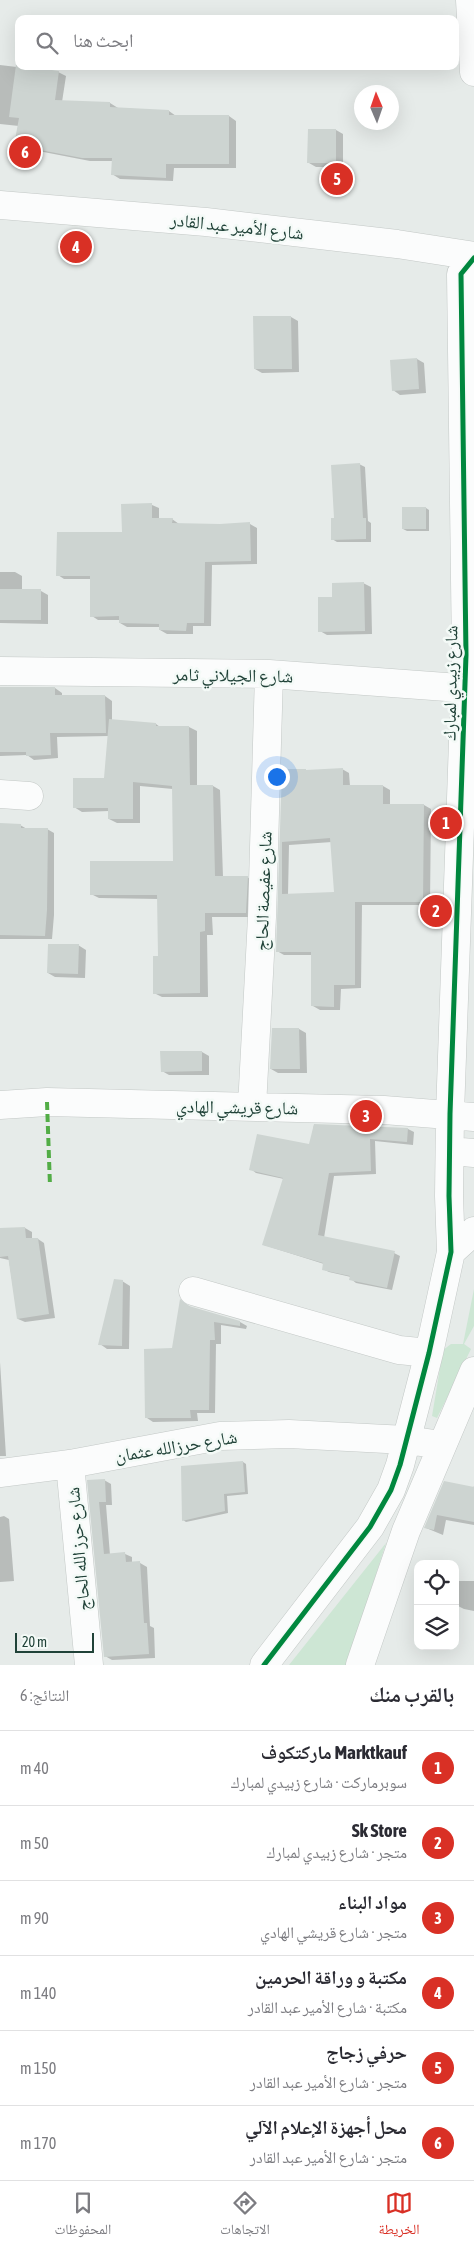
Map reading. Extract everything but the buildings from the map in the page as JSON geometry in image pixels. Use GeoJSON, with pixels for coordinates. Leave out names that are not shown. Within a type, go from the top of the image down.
{"type":"FeatureCollection","features":[{"type":"Feature","properties":{"kind":"street"},"geometry":{"type":"LineString","coordinates":[[470,0],[474,72]]}},
{"type":"Feature","properties":{"kind":"street","name":"شارع الأمير عبد القادر"},"geometry":{"type":"LineString","coordinates":[[0,205],[206,222],[397,244],[474,257]]}},
{"type":"Feature","properties":{"kind":"street","name":"شارع زبيدي لمبارك"},"geometry":{"type":"LineString","coordinates":[[264,1665],[370,1527],[391,1490],[429,1353],[451,1252],[462,1152],[469,688],[466,655],[461,274],[474,257]]}},
{"type":"Feature","properties":{"kind":"street","name":"شارع الجيلاني ثامر"},"geometry":{"type":"LineString","coordinates":[[0,671],[269,674],[469,688]]}},
{"type":"Feature","properties":{"kind":"street","name":"شارع عفيصة الحاج"},"geometry":{"type":"LineString","coordinates":[[252,1107],[262,927],[269,674]]}},
{"type":"Feature","properties":{"kind":"street"},"geometry":{"type":"LineString","coordinates":[[0,794],[29,796]]}},
{"type":"Feature","properties":{"kind":"street","name":"شارع قريشي الهادي"},"geometry":{"type":"LineString","coordinates":[[0,1105],[48,1102],[384,1110],[462,1116]]}},
{"type":"Feature","properties":{"kind":"street"},"geometry":{"type":"LineString","coordinates":[[451,1252],[474,1231]]}},
{"type":"Feature","properties":{"kind":"street"},"geometry":{"type":"LineString","coordinates":[[193,1291],[398,1350],[429,1353]]}},
{"type":"Feature","properties":{"kind":"street"},"geometry":{"type":"LineString","coordinates":[[360,1665],[406,1531],[474,1372]]}},
{"type":"Feature","properties":{"kind":"street","name":"شارع حرزالله عثمان"},"geometry":{"type":"LineString","coordinates":[[0,1473],[70,1464],[220,1436],[289,1434],[406,1440],[442,1445]]}},
{"type":"Feature","properties":{"kind":"street","name":"شارع حرز الله الحاج"},"geometry":{"type":"LineString","coordinates":[[70,1464],[90,1665]]}},
{"type":"Feature","properties":{"kind":"green space"},"geometry":{"type":"Polygon","coordinates":[[[474,1289],[474,1326],[464,1344],[471,1349],[437,1418],[432,1416],[443,1350],[451,1344],[463,1344],[474,1289]]]}},
{"type":"Feature","properties":{"kind":"green space"},"geometry":{"type":"Polygon","coordinates":[[[386,1543],[347,1665],[289,1665],[386,1543]]]}},
{"type":"Feature","properties":{"kind":"marked path"},"geometry":{"type":"LineString","coordinates":[[47,1102],[50,1186]]}},
{"type":"Feature","properties":{"kind":"cycle path"},"geometry":{"type":"LineString","coordinates":[[264,1665],[370,1527],[391,1490],[400,1465],[429,1353],[451,1252],[449,1196],[450,1114],[466,655],[461,274],[474,258]]}},
{"type":"Feature","properties":{"kind":"place","name":"محل أجهزة الإعلام الآلي"},"geometry":{"type":"Point","coordinates":[25,152]}},
{"type":"Feature","properties":{"kind":"place","name":"حرفي زجاج"},"geometry":{"type":"Point","coordinates":[337,179]}},
{"type":"Feature","properties":{"kind":"place","name":"مكتبة و وراقة الحرمين"},"geometry":{"type":"Point","coordinates":[76,247]}},
{"type":"Feature","properties":{"kind":"place","name":"Marktkauf ماركتكوف"},"geometry":{"type":"Point","coordinates":[446,823]}},
{"type":"Feature","properties":{"kind":"place","name":"Sk Store"},"geometry":{"type":"Point","coordinates":[436,911]}},
{"type":"Feature","properties":{"kind":"place","name":"مواد البناء"},"geometry":{"type":"Point","coordinates":[366,1116]}}]}
